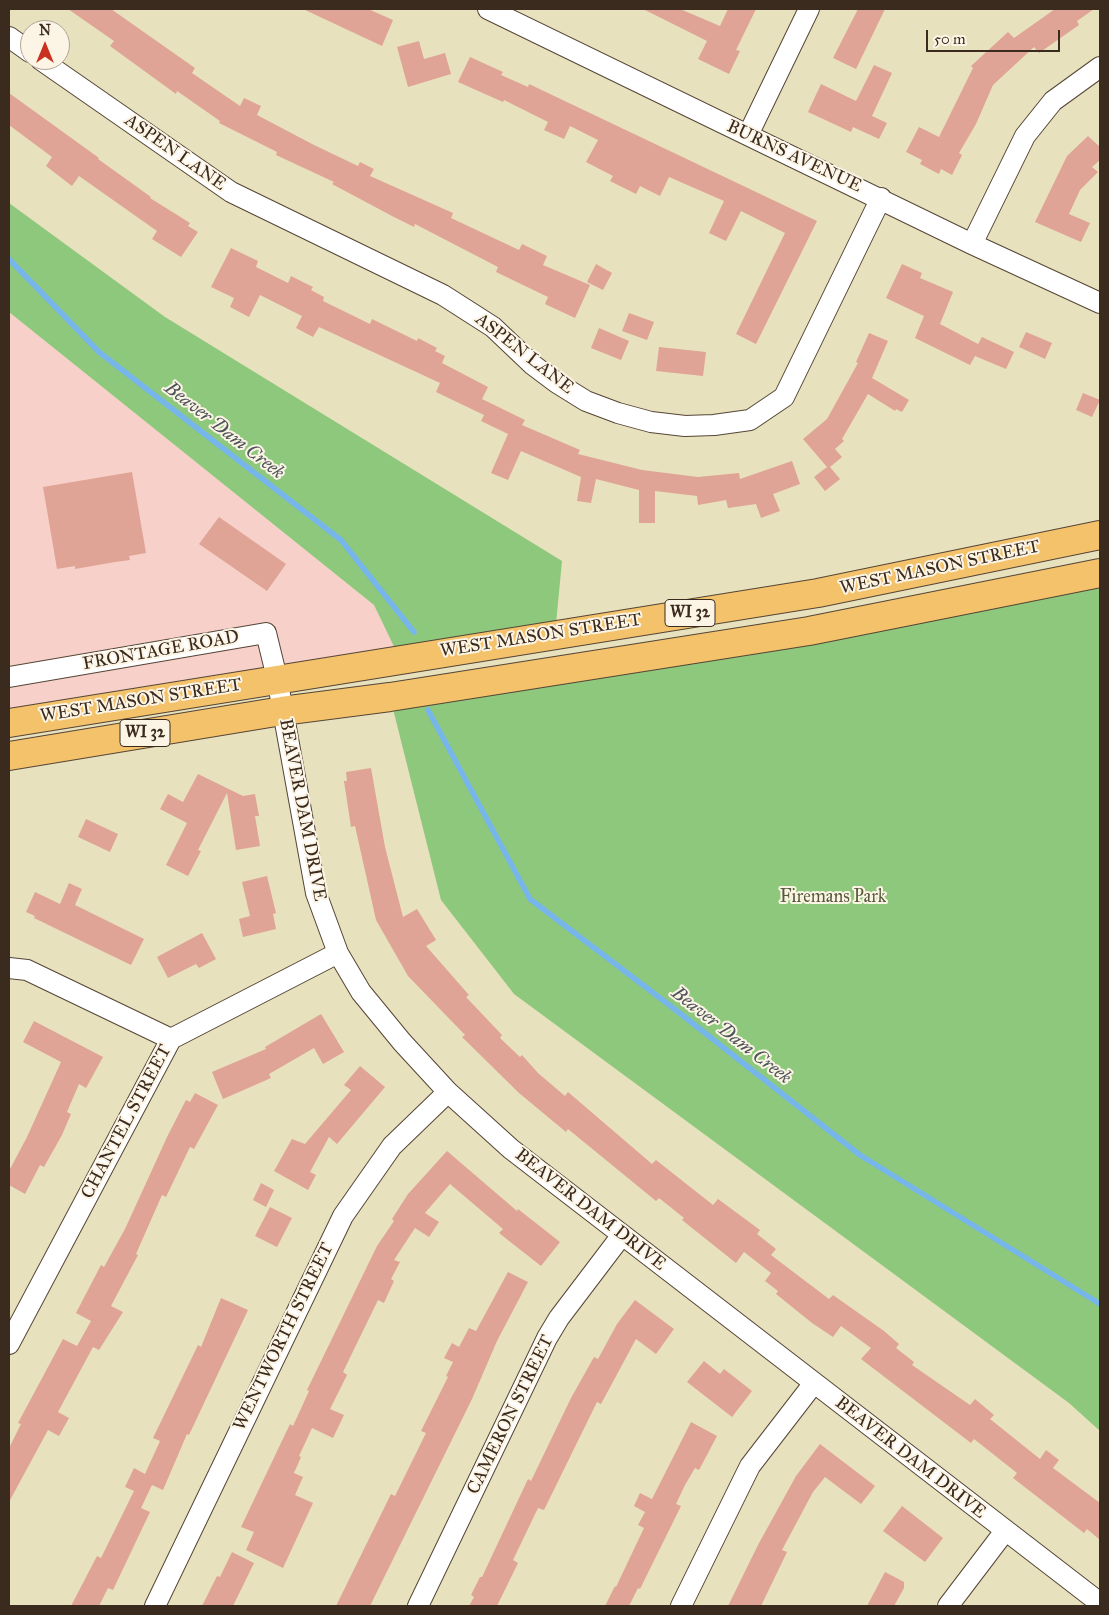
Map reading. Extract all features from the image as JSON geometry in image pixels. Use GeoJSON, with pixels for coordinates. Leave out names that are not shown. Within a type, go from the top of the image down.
{"type":"FeatureCollection","features":[{"type":"Feature","properties":{"kind":"main road","name":"WEST MASON STREET"},"geometry":{"type":"LineString","coordinates":[[9,723],[277,678],[818,593],[1100,535]]}},
{"type":"Feature","properties":{"kind":"main road","name":"WEST MASON STREET"},"geometry":{"type":"LineString","coordinates":[[9,756],[282,711],[390,697],[809,631],[1100,573]]}},
{"type":"Feature","properties":{"kind":"street","name":"BURNS AVENUE"},"geometry":{"type":"LineString","coordinates":[[488,9],[881,198],[972,244],[1100,303]]}},
{"type":"Feature","properties":{"kind":"street"},"geometry":{"type":"LineString","coordinates":[[748,135],[809,9]]}},
{"type":"Feature","properties":{"kind":"street"},"geometry":{"type":"LineString","coordinates":[[9,37],[20,45]]}},
{"type":"Feature","properties":{"kind":"street"},"geometry":{"type":"LineString","coordinates":[[972,244],[1024,136],[1053,101],[1100,67]]}},
{"type":"Feature","properties":{"kind":"street","name":"ASPEN LANE"},"geometry":{"type":"LineString","coordinates":[[55,70],[231,192],[443,295],[493,327],[533,365],[586,401],[618,414],[651,422],[685,426],[714,425],[750,420],[784,397],[881,198]]}},
{"type":"Feature","properties":{"kind":"street","name":"FRONTAGE ROAD"},"geometry":{"type":"LineString","coordinates":[[9,677],[266,633],[277,678]]}},
{"type":"Feature","properties":{"kind":"street","name":"BEAVER DAM DRIVE"},"geometry":{"type":"LineString","coordinates":[[277,678],[316,893],[338,953],[367,999],[402,1042],[448,1092],[511,1149],[1100,1603]]}},
{"type":"Feature","properties":{"kind":"street","name":"CHANTEL STREET"},"geometry":{"type":"LineString","coordinates":[[9,1344],[171,1039],[338,953]]}},
{"type":"Feature","properties":{"kind":"street"},"geometry":{"type":"LineString","coordinates":[[9,968],[27,970],[171,1039]]}},
{"type":"Feature","properties":{"kind":"street","name":"WENTWORTH STREET"},"geometry":{"type":"LineString","coordinates":[[155,1606],[343,1216],[392,1146],[448,1092]]}},
{"type":"Feature","properties":{"kind":"street","name":"CAMERON STREET"},"geometry":{"type":"LineString","coordinates":[[418,1606],[547,1338],[558,1318],[622,1235]]}},
{"type":"Feature","properties":{"kind":"street"},"geometry":{"type":"LineString","coordinates":[[681,1606],[750,1466],[814,1383]]}},
{"type":"Feature","properties":{"kind":"street"},"geometry":{"type":"LineString","coordinates":[[948,1606],[1005,1531]]}},
{"type":"Feature","properties":{"kind":"shaded area"},"geometry":{"type":"Polygon","coordinates":[[[9,312],[374,605],[400,659],[9,723],[9,312]]]}},
{"type":"Feature","properties":{"kind":"green space"},"geometry":{"type":"Polygon","coordinates":[[[9,203],[165,317],[562,561],[555,634],[400,659],[374,605],[9,312],[9,203]]]}},
{"type":"Feature","properties":{"kind":"green space","name":"Firemans Park"},"geometry":{"type":"Polygon","coordinates":[[[1100,573],[1100,1431],[1069,1403],[514,994],[441,900],[390,697],[1100,573]]]}},
{"type":"Feature","properties":{"kind":"building"},"geometry":{"type":"Polygon","coordinates":[[[68,9],[111,9],[195,68],[192,73],[240,106],[244,98],[261,106],[257,115],[358,166],[360,162],[374,169],[370,176],[453,213],[451,218],[519,250],[522,244],[547,256],[543,265],[590,285],[575,318],[545,304],[548,297],[496,272],[498,267],[415,224],[414,227],[392,216],[332,184],[334,182],[276,155],[277,152],[219,123],[220,121],[177,91],[176,94],[110,46],[114,41],[68,9]]]}},
{"type":"Feature","properties":{"kind":"building"},"geometry":{"type":"Polygon","coordinates":[[[303,9],[368,9],[393,20],[382,46],[303,9]]]}},
{"type":"Feature","properties":{"kind":"building"},"geometry":{"type":"Polygon","coordinates":[[[643,9],[680,9],[720,26],[728,9],[756,9],[736,50],[740,51],[729,74],[698,59],[707,41],[643,9]]]}},
{"type":"Feature","properties":{"kind":"building"},"geometry":{"type":"Polygon","coordinates":[[[858,9],[885,9],[856,69],[833,58],[858,9]]]}},
{"type":"Feature","properties":{"kind":"building"},"geometry":{"type":"Polygon","coordinates":[[[1055,9],[1094,9],[1077,21],[1079,25],[1039,53],[1034,47],[993,85],[976,124],[959,153],[962,155],[952,175],[941,169],[939,174],[920,164],[922,160],[906,152],[919,127],[939,137],[973,68],[971,66],[1008,32],[1014,38],[1055,9]]]}},
{"type":"Feature","properties":{"kind":"building"},"geometry":{"type":"Polygon","coordinates":[[[419,41],[424,59],[445,53],[451,74],[408,87],[397,47],[419,41]]]}},
{"type":"Feature","properties":{"kind":"building"},"geometry":{"type":"Polygon","coordinates":[[[470,57],[503,72],[501,75],[528,87],[529,84],[817,221],[756,344],[736,334],[785,233],[741,211],[726,241],[709,233],[724,201],[669,177],[660,196],[640,186],[636,194],[610,181],[613,176],[586,162],[598,140],[570,126],[564,139],[544,130],[548,122],[504,100],[503,102],[458,82],[470,57]]]}},
{"type":"Feature","properties":{"kind":"building"},"geometry":{"type":"Polygon","coordinates":[[[874,65],[892,73],[872,116],[887,123],[879,139],[853,127],[851,132],[808,112],[821,84],[856,101],[874,65]]]}},
{"type":"Feature","properties":{"kind":"building"},"geometry":{"type":"Polygon","coordinates":[[[9,93],[99,158],[150,198],[190,223],[188,226],[198,232],[181,257],[152,239],[157,231],[79,176],[72,186],[46,166],[52,157],[9,125],[9,93]]]}},
{"type":"Feature","properties":{"kind":"building"},"geometry":{"type":"Polygon","coordinates":[[[1088,136],[1100,147],[1100,160],[1092,167],[1098,172],[1080,190],[1069,214],[1090,223],[1081,242],[1035,222],[1067,156],[1088,136]]]}},
{"type":"Feature","properties":{"kind":"building"},"geometry":{"type":"Polygon","coordinates":[[[231,248],[258,261],[256,267],[288,283],[291,276],[313,287],[311,290],[324,297],[323,301],[370,324],[372,319],[417,341],[418,338],[437,348],[435,351],[445,356],[442,363],[488,387],[482,399],[525,420],[522,425],[580,450],[578,454],[642,470],[698,477],[739,473],[740,479],[792,461],[800,484],[773,494],[780,511],[761,518],[756,504],[728,508],[726,500],[698,505],[697,496],[655,491],[655,523],[639,523],[639,490],[596,479],[591,503],[577,501],[581,477],[521,451],[508,480],[491,473],[508,434],[481,421],[484,415],[436,392],[440,383],[319,327],[313,337],[296,328],[302,316],[260,295],[249,317],[230,307],[234,298],[211,287],[231,248]]]}},
{"type":"Feature","properties":{"kind":"building"},"geometry":{"type":"Polygon","coordinates":[[[596,264],[612,273],[603,290],[587,282],[596,264]]]}},
{"type":"Feature","properties":{"kind":"building"},"geometry":{"type":"Polygon","coordinates":[[[902,264],[922,273],[920,278],[953,292],[940,324],[978,344],[982,337],[1014,352],[1006,369],[975,356],[970,365],[915,338],[924,316],[886,298],[902,264]]]}},
{"type":"Feature","properties":{"kind":"building"},"geometry":{"type":"Polygon","coordinates":[[[629,313],[654,322],[647,340],[622,331],[629,313]]]}},
{"type":"Feature","properties":{"kind":"building"},"geometry":{"type":"Polygon","coordinates":[[[599,328],[629,341],[621,360],[591,348],[599,328]]]}},
{"type":"Feature","properties":{"kind":"building"},"geometry":{"type":"Polygon","coordinates":[[[1026,332],[1052,343],[1045,359],[1019,347],[1026,332]]]}},
{"type":"Feature","properties":{"kind":"building"},"geometry":{"type":"Polygon","coordinates":[[[869,333],[888,341],[872,378],[909,400],[902,412],[896,409],[895,411],[868,394],[842,439],[844,441],[835,449],[842,457],[830,467],[840,479],[825,491],[814,477],[827,467],[803,439],[827,419],[858,363],[856,362],[869,333]]]}},
{"type":"Feature","properties":{"kind":"building"},"geometry":{"type":"Polygon","coordinates":[[[659,347],[706,352],[703,376],[656,371],[659,347]]]}},
{"type":"Feature","properties":{"kind":"building"},"geometry":{"type":"Polygon","coordinates":[[[1083,393],[1100,400],[1092,417],[1076,410],[1083,393]]]}},
{"type":"Feature","properties":{"kind":"building"},"geometry":{"type":"Polygon","coordinates":[[[132,472],[146,553],[129,556],[130,560],[75,569],[75,566],[57,569],[43,487],[132,472]]]}},
{"type":"Feature","properties":{"kind":"building"},"geometry":{"type":"Polygon","coordinates":[[[219,517],[286,564],[267,591],[199,544],[219,517]]]}},
{"type":"Feature","properties":{"kind":"building"},"geometry":{"type":"Polygon","coordinates":[[[371,768],[385,847],[403,917],[417,909],[436,940],[426,946],[469,995],[466,997],[502,1035],[500,1038],[520,1057],[522,1055],[538,1073],[565,1096],[568,1092],[652,1164],[656,1160],[713,1205],[718,1199],[760,1230],[757,1234],[776,1249],[771,1255],[829,1299],[833,1295],[884,1331],[899,1344],[896,1348],[914,1362],[912,1365],[970,1405],[975,1399],[994,1415],[990,1419],[1040,1459],[1046,1450],[1059,1460],[1053,1468],[1100,1503],[1100,1540],[1087,1529],[1084,1533],[1013,1478],[1017,1473],[974,1439],[971,1443],[861,1359],[871,1348],[841,1326],[833,1337],[812,1323],[776,1294],[778,1291],[765,1281],[771,1273],[744,1252],[736,1263],[682,1220],[684,1218],[659,1198],[656,1201],[568,1129],[566,1132],[519,1093],[462,1037],[465,1035],[408,976],[376,920],[355,826],[351,827],[344,781],[347,781],[346,772],[371,768]]]}},
{"type":"Feature","properties":{"kind":"building"},"geometry":{"type":"Polygon","coordinates":[[[198,774],[243,796],[255,794],[259,816],[255,816],[260,846],[236,850],[227,793],[198,850],[201,851],[188,876],[166,865],[187,823],[160,809],[168,794],[183,802],[198,774]]]}},
{"type":"Feature","properties":{"kind":"building"},"geometry":{"type":"Polygon","coordinates":[[[86,819],[118,834],[110,852],[78,837],[86,819]]]}},
{"type":"Feature","properties":{"kind":"building"},"geometry":{"type":"Polygon","coordinates":[[[267,876],[276,913],[273,914],[276,929],[243,937],[239,919],[250,916],[242,882],[267,876]]]}},
{"type":"Feature","properties":{"kind":"building"},"geometry":{"type":"Polygon","coordinates":[[[69,883],[82,889],[75,905],[144,939],[131,965],[34,918],[35,916],[26,912],[35,892],[60,904],[69,883]]]}},
{"type":"Feature","properties":{"kind":"building"},"geometry":{"type":"Polygon","coordinates":[[[202,933],[216,959],[199,968],[196,964],[168,978],[157,957],[202,933]]]}},
{"type":"Feature","properties":{"kind":"building"},"geometry":{"type":"Polygon","coordinates":[[[321,1014],[344,1052],[323,1064],[314,1048],[269,1074],[271,1078],[223,1099],[212,1072],[266,1049],[265,1047],[321,1014]]]}},
{"type":"Feature","properties":{"kind":"building"},"geometry":{"type":"Polygon","coordinates":[[[34,1021],[103,1057],[86,1088],[79,1084],[67,1112],[71,1114],[62,1135],[44,1167],[40,1165],[25,1194],[9,1185],[9,1171],[27,1137],[61,1062],[23,1042],[34,1021]]]}},
{"type":"Feature","properties":{"kind":"building"},"geometry":{"type":"Polygon","coordinates":[[[360,1066],[385,1087],[337,1144],[329,1137],[310,1172],[316,1175],[308,1190],[274,1171],[292,1139],[305,1144],[351,1090],[344,1085],[360,1066]]]}},
{"type":"Feature","properties":{"kind":"building"},"geometry":{"type":"Polygon","coordinates":[[[195,1093],[218,1105],[194,1149],[190,1147],[166,1197],[162,1195],[136,1254],[138,1255],[111,1306],[123,1312],[99,1350],[93,1347],[58,1412],[69,1418],[59,1436],[48,1430],[9,1502],[9,1448],[21,1424],[18,1423],[63,1339],[77,1346],[91,1321],[76,1313],[101,1265],[104,1267],[125,1229],[186,1100],[190,1102],[195,1093]]]}},
{"type":"Feature","properties":{"kind":"building"},"geometry":{"type":"Polygon","coordinates":[[[447,1151],[517,1211],[518,1209],[560,1242],[541,1266],[499,1233],[503,1229],[450,1184],[425,1213],[439,1222],[429,1237],[415,1228],[394,1260],[400,1262],[391,1279],[394,1281],[384,1303],[378,1300],[343,1372],[347,1375],[330,1409],[344,1415],[333,1438],[312,1428],[299,1456],[301,1457],[294,1473],[303,1477],[295,1495],[313,1503],[283,1568],[246,1550],[254,1532],[241,1527],[290,1424],[293,1426],[309,1391],[307,1390],[377,1246],[394,1221],[392,1219],[408,1194],[447,1151]]]}},
{"type":"Feature","properties":{"kind":"building"},"geometry":{"type":"Polygon","coordinates":[[[261,1183],[274,1190],[266,1207],[253,1200],[261,1183]]]}},
{"type":"Feature","properties":{"kind":"building"},"geometry":{"type":"Polygon","coordinates":[[[270,1207],[292,1218],[277,1247],[255,1236],[270,1207]]]}},
{"type":"Feature","properties":{"kind":"building"},"geometry":{"type":"Polygon","coordinates":[[[508,1272],[528,1282],[497,1341],[472,1399],[370,1606],[336,1606],[391,1494],[395,1496],[426,1433],[421,1431],[448,1377],[446,1376],[453,1362],[444,1358],[452,1343],[459,1347],[469,1328],[476,1331],[508,1272]]]}},
{"type":"Feature","properties":{"kind":"building"},"geometry":{"type":"Polygon","coordinates":[[[221,1298],[248,1310],[189,1435],[187,1434],[163,1490],[152,1485],[141,1508],[150,1512],[113,1590],[108,1588],[99,1606],[71,1606],[97,1556],[101,1558],[134,1491],[125,1487],[134,1468],[145,1474],[160,1441],[153,1438],[198,1345],[201,1347],[221,1298]]]}},
{"type":"Feature","properties":{"kind":"building"},"geometry":{"type":"Polygon","coordinates":[[[635,1300],[674,1329],[656,1354],[636,1339],[601,1404],[597,1402],[544,1510],[538,1508],[513,1560],[518,1563],[497,1606],[469,1606],[474,1597],[471,1595],[480,1577],[482,1577],[528,1479],[531,1481],[571,1398],[594,1357],[598,1359],[617,1324],[635,1300]]]}},
{"type":"Feature","properties":{"kind":"building"},"geometry":{"type":"Polygon","coordinates":[[[704,1361],[720,1374],[724,1369],[752,1391],[732,1417],[687,1382],[704,1361]]]}},
{"type":"Feature","properties":{"kind":"building"},"geometry":{"type":"Polygon","coordinates":[[[691,1422],[717,1436],[699,1470],[695,1468],[685,1485],[676,1504],[681,1506],[640,1589],[638,1588],[629,1606],[605,1606],[644,1528],[638,1525],[645,1512],[634,1506],[640,1493],[652,1499],[691,1422]]]}},
{"type":"Feature","properties":{"kind":"building"},"geometry":{"type":"Polygon","coordinates":[[[820,1444],[875,1486],[861,1504],[825,1477],[813,1492],[782,1550],[787,1552],[761,1606],[728,1606],[758,1545],[796,1476],[820,1444]]]}},
{"type":"Feature","properties":{"kind":"building"},"geometry":{"type":"Polygon","coordinates":[[[902,1506],[943,1538],[925,1562],[883,1531],[902,1506]]]}},
{"type":"Feature","properties":{"kind":"building"},"geometry":{"type":"Polygon","coordinates":[[[232,1552],[254,1563],[233,1606],[202,1606],[217,1576],[220,1577],[232,1552]]]}},
{"type":"Feature","properties":{"kind":"building"},"geometry":{"type":"Polygon","coordinates":[[[885,1572],[904,1582],[904,1588],[894,1606],[867,1606],[885,1572]]]}},
{"type":"Feature","properties":{"kind":"waterway","name":"Beaver Dam Creek"},"geometry":{"type":"LineString","coordinates":[[9,259],[99,352],[341,540],[414,632]]}},
{"type":"Feature","properties":{"kind":"waterway","name":"Beaver Dam Creek"},"geometry":{"type":"LineString","coordinates":[[428,710],[530,899],[677,1011],[860,1155],[1100,1304]]}}]}
